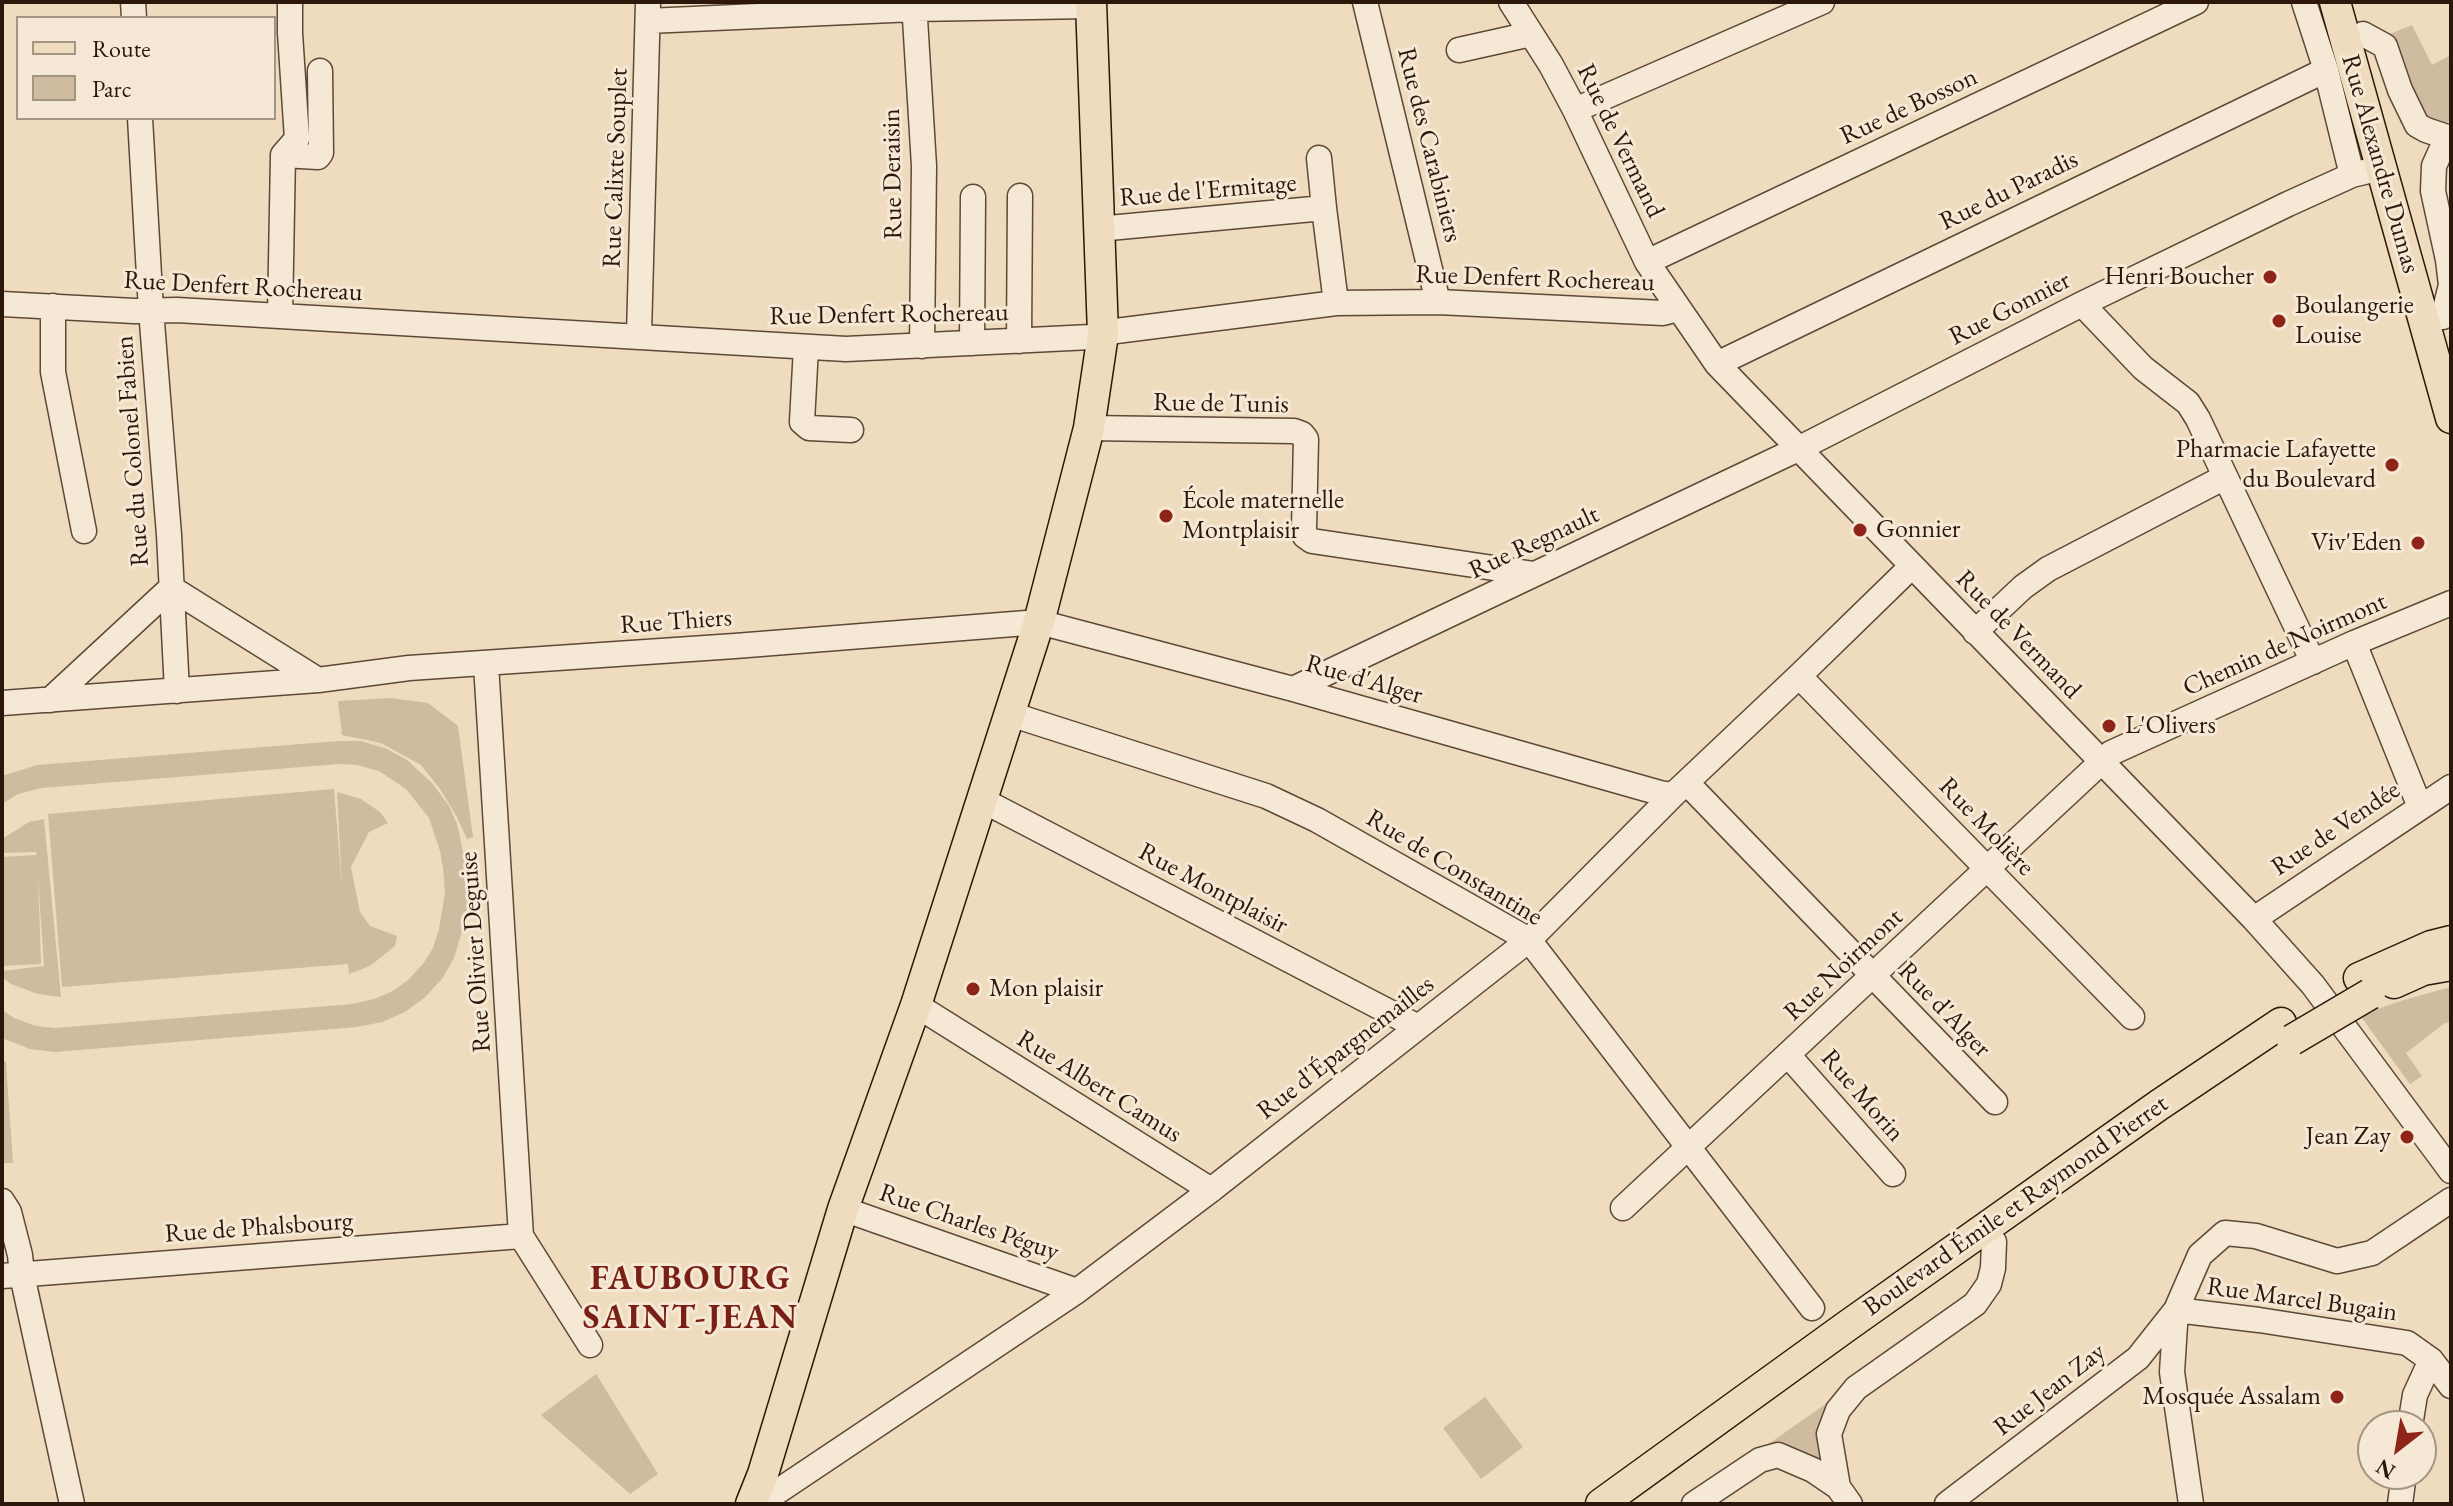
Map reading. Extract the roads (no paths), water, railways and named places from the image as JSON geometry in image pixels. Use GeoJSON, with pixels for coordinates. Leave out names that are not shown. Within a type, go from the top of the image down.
{"type":"FeatureCollection","features":[{"type":"Feature","properties":{"kind":"main road","name":"Rue Alexandre Dumas"},"geometry":{"type":"LineString","coordinates":[[2335,2],[2451,418]]}},
{"type":"Feature","properties":{"kind":"main road"},"geometry":{"type":"LineString","coordinates":[[2355,2],[2447,332]]}},
{"type":"Feature","properties":{"kind":"main road"},"geometry":{"type":"LineString","coordinates":[[751,1504],[763,1474],[843,1209],[916,1005],[1039,622],[1089,428],[1103,334],[1090,4]]}},
{"type":"Feature","properties":{"kind":"main road","name":"Boulevard Émile et Raymond Pierret"},"geometry":{"type":"LineString","coordinates":[[1601,1504],[2159,1105],[2431,946],[2451,941]]}},
{"type":"Feature","properties":{"kind":"main road","name":"Boulevard Émile et Raymond Pierret"},"geometry":{"type":"LineString","coordinates":[[2365,986],[2451,965]]}},
{"type":"Feature","properties":{"kind":"main road","name":"Boulevard Émile et Raymond Pierret"},"geometry":{"type":"LineString","coordinates":[[1626,1504],[2168,1120],[2286,1031]]}},
{"type":"Feature","properties":{"kind":"street"},"geometry":{"type":"LineString","coordinates":[[280,316],[283,155],[297,139],[290,2]]}},
{"type":"Feature","properties":{"kind":"street","name":"Rue des Carabiniers"},"geometry":{"type":"LineString","coordinates":[[1365,2],[1438,302]]}},
{"type":"Feature","properties":{"kind":"street","name":"Rue de Vermand"},"geometry":{"type":"LineString","coordinates":[[1511,2],[1575,110],[1647,262],[1717,364],[2254,919],[2313,985],[2451,1171]]}},
{"type":"Feature","properties":{"kind":"street"},"geometry":{"type":"LineString","coordinates":[[1575,110],[1822,2]]}},
{"type":"Feature","properties":{"kind":"street","name":"Rue de Bosson"},"geometry":{"type":"LineString","coordinates":[[1647,262],[2196,2]]}},
{"type":"Feature","properties":{"kind":"street","name":"Rue Alexandre Dumas"},"geometry":{"type":"LineString","coordinates":[[2304,2],[2326,70],[2352,175]]}},
{"type":"Feature","properties":{"kind":"street"},"geometry":{"type":"LineString","coordinates":[[648,12],[1090,4]]}},
{"type":"Feature","properties":{"kind":"street","name":"Rue Deraisin"},"geometry":{"type":"LineString","coordinates":[[914,5],[924,166],[922,346]]}},
{"type":"Feature","properties":{"kind":"street","name":"Rue Calixte Souplet"},"geometry":{"type":"LineString","coordinates":[[639,335],[648,12]]}},
{"type":"Feature","properties":{"kind":"street"},"geometry":{"type":"LineString","coordinates":[[1459,50],[1531,34]]}},
{"type":"Feature","properties":{"kind":"street"},"geometry":{"type":"LineString","coordinates":[[2363,34],[2385,46],[2400,90],[2417,125],[2449,136],[2434,166],[2433,191],[2451,285],[2447,332]]}},
{"type":"Feature","properties":{"kind":"street","name":"Rue du Paradis"},"geometry":{"type":"LineString","coordinates":[[1717,364],[2326,70]]}},
{"type":"Feature","properties":{"kind":"street"},"geometry":{"type":"LineString","coordinates":[[283,155],[318,157],[321,153],[320,71]]}},
{"type":"Feature","properties":{"kind":"street","name":"Rue du Colonel Fabien"},"geometry":{"type":"LineString","coordinates":[[140,120],[177,691]]}},
{"type":"Feature","properties":{"kind":"street","name":"Rue de l'Ermitage"},"geometry":{"type":"LineString","coordinates":[[1319,158],[1336,303]]}},
{"type":"Feature","properties":{"kind":"street","name":"Rue Gonnier"},"geometry":{"type":"LineString","coordinates":[[1798,449],[2082,304],[2352,175],[2381,168]]}},
{"type":"Feature","properties":{"kind":"street"},"geometry":{"type":"LineString","coordinates":[[1019,341],[1020,196]]}},
{"type":"Feature","properties":{"kind":"street"},"geometry":{"type":"LineString","coordinates":[[972,343],[973,197]]}},
{"type":"Feature","properties":{"kind":"street","name":"Rue de l'Ermitage"},"geometry":{"type":"LineString","coordinates":[[1098,229],[1324,208]]}},
{"type":"Feature","properties":{"kind":"street","name":"Rue Denfert Rochereau"},"geometry":{"type":"LineString","coordinates":[[2,304],[639,335],[846,349],[1103,334],[1336,303],[1438,302],[1663,313],[1678,309]]}},
{"type":"Feature","properties":{"kind":"street"},"geometry":{"type":"LineString","coordinates":[[2082,304],[2143,368],[2188,403],[2313,662]]}},
{"type":"Feature","properties":{"kind":"street"},"geometry":{"type":"LineString","coordinates":[[53,306],[53,372],[84,531]]}},
{"type":"Feature","properties":{"kind":"street"},"geometry":{"type":"LineString","coordinates":[[806,347],[802,422],[809,428],[851,430]]}},
{"type":"Feature","properties":{"kind":"street","name":"Rue de Tunis"},"geometry":{"type":"LineString","coordinates":[[1089,428],[1294,431],[1306,439],[1304,529],[1305,536],[1312,541],[1534,574]]}},
{"type":"Feature","properties":{"kind":"street","name":"Rue Regnault"},"geometry":{"type":"LineString","coordinates":[[1293,689],[1798,449]]}},
{"type":"Feature","properties":{"kind":"street"},"geometry":{"type":"LineString","coordinates":[[1975,632],[2023,587],[2048,569],[2225,477]]}},
{"type":"Feature","properties":{"kind":"street","name":"Rue d'Épargnemailles"},"geometry":{"type":"LineString","coordinates":[[759,1504],[1077,1291],[1211,1190],[1529,940],[1680,789],[1912,566]]}},
{"type":"Feature","properties":{"kind":"street"},"geometry":{"type":"LineString","coordinates":[[2,703],[50,700],[171,588],[318,680]]}},
{"type":"Feature","properties":{"kind":"street","name":"Chemin de Noirmont"},"geometry":{"type":"LineString","coordinates":[[2102,763],[2111,753],[2354,643],[2451,603]]}},
{"type":"Feature","properties":{"kind":"street","name":"Rue Thiers"},"geometry":{"type":"LineString","coordinates":[[50,700],[318,680],[409,668],[1039,622]]}},
{"type":"Feature","properties":{"kind":"street","name":"Rue d'Alger"},"geometry":{"type":"LineString","coordinates":[[1039,622],[1293,689],[1660,793],[1680,789],[1873,976],[1995,1102]]}},
{"type":"Feature","properties":{"kind":"street"},"geometry":{"type":"LineString","coordinates":[[2354,643],[2420,807]]}},
{"type":"Feature","properties":{"kind":"street","name":"Rue Olivier Deguise"},"geometry":{"type":"LineString","coordinates":[[486,664],[521,1236]]}},
{"type":"Feature","properties":{"kind":"street","name":"Rue Molière"},"geometry":{"type":"LineString","coordinates":[[1799,676],[2132,1017]]}},
{"type":"Feature","properties":{"kind":"street","name":"Rue de Constantine"},"geometry":{"type":"LineString","coordinates":[[1010,714],[1266,796],[1317,820],[1529,940],[1812,1308]]}},
{"type":"Feature","properties":{"kind":"street","name":"Rue Noirmont"},"geometry":{"type":"LineString","coordinates":[[1623,1208],[2102,763]]}},
{"type":"Feature","properties":{"kind":"street","name":"Rue de Vendée"},"geometry":{"type":"LineString","coordinates":[[2254,919],[2451,787]]}},
{"type":"Feature","properties":{"kind":"street","name":"Rue Montplaisir"},"geometry":{"type":"LineString","coordinates":[[982,800],[1418,1027]]}},
{"type":"Feature","properties":{"kind":"street","name":"Rue Albert Camus"},"geometry":{"type":"LineString","coordinates":[[916,1005],[1211,1190]]}},
{"type":"Feature","properties":{"kind":"street","name":"Rue Morin"},"geometry":{"type":"LineString","coordinates":[[1788,1055],[1893,1174]]}},
{"type":"Feature","properties":{"kind":"street"},"geometry":{"type":"LineString","coordinates":[[2191,1504],[2172,1372],[2176,1310],[2200,1255],[2225,1233],[2256,1236],[2337,1261],[2372,1253],[2451,1200]]}},
{"type":"Feature","properties":{"kind":"street"},"geometry":{"type":"LineString","coordinates":[[2,1201],[9,1212],[20,1255],[12,1276],[72,1504]]}},
{"type":"Feature","properties":{"kind":"street","name":"Rue Charles Péguy"},"geometry":{"type":"LineString","coordinates":[[843,1209],[1077,1291]]}},
{"type":"Feature","properties":{"kind":"street"},"geometry":{"type":"LineString","coordinates":[[521,1236],[590,1345]]}},
{"type":"Feature","properties":{"kind":"street","name":"Rue de Phalsbourg"},"geometry":{"type":"LineString","coordinates":[[12,1276],[521,1236]]}},
{"type":"Feature","properties":{"kind":"street"},"geometry":{"type":"LineString","coordinates":[[1844,1496],[1829,1434],[1838,1410],[1856,1388],[1975,1304],[1989,1284],[1994,1242]]}},
{"type":"Feature","properties":{"kind":"street","name":"Rue Marcel Bugain"},"geometry":{"type":"LineString","coordinates":[[2176,1310],[2407,1343],[2431,1360],[2451,1386]]}},
{"type":"Feature","properties":{"kind":"street","name":"Rue Jean Zay"},"geometry":{"type":"LineString","coordinates":[[1947,1504],[2138,1358],[2176,1310]]}},
{"type":"Feature","properties":{"kind":"street"},"geometry":{"type":"LineString","coordinates":[[2413,1410],[2415,1395],[2431,1360]]}},
{"type":"Feature","properties":{"kind":"street"},"geometry":{"type":"LineString","coordinates":[[1694,1504],[1760,1460],[1778,1455],[1813,1470],[1844,1496]]}},
{"type":"Feature","properties":{"kind":"place","name":"Henri Boucher"},"geometry":{"type":"Point","coordinates":[2270,277]}},
{"type":"Feature","properties":{"kind":"place","name":"Boulangerie Louise"},"geometry":{"type":"Point","coordinates":[2279,321]}},
{"type":"Feature","properties":{"kind":"place","name":"Pharmacie Lafayette du Boulevard"},"geometry":{"type":"Point","coordinates":[2392,465]}},
{"type":"Feature","properties":{"kind":"place","name":"École maternelle Montplaisir"},"geometry":{"type":"Point","coordinates":[1166,516]}},
{"type":"Feature","properties":{"kind":"place","name":"Gonnier"},"geometry":{"type":"Point","coordinates":[1860,530]}},
{"type":"Feature","properties":{"kind":"place","name":"Viv'Eden"},"geometry":{"type":"Point","coordinates":[2418,543]}},
{"type":"Feature","properties":{"kind":"place","name":"L'Olivers"},"geometry":{"type":"Point","coordinates":[2109,726]}},
{"type":"Feature","properties":{"kind":"place","name":"Mon plaisir"},"geometry":{"type":"Point","coordinates":[973,989]}},
{"type":"Feature","properties":{"kind":"place","name":"Jean Zay"},"geometry":{"type":"Point","coordinates":[2407,1137]}},
{"type":"Feature","properties":{"kind":"place","name":"Mosquée Assalam"},"geometry":{"type":"Point","coordinates":[2337,1397]}},
{"type":"Feature","properties":{"kind":"district","name":"FAUBOURG SAINT-JEAN"},"geometry":{"type":"Point","coordinates":[691,1300]}}]}
